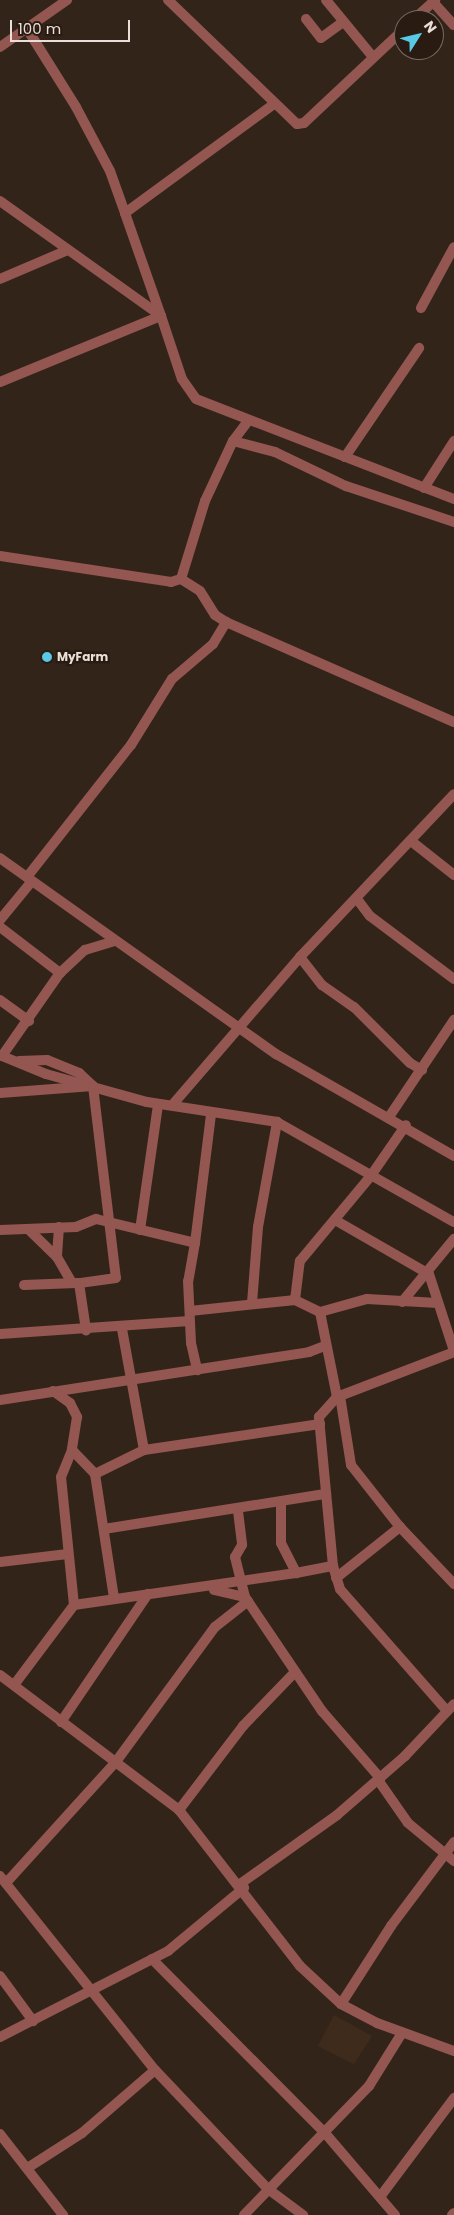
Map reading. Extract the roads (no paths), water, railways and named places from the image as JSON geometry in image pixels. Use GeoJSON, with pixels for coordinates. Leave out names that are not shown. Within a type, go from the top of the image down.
{"type":"FeatureCollection","features":[{"type":"Feature","properties":{"kind":"street"},"geometry":{"type":"LineString","coordinates":[[0,47],[67,0]]}},
{"type":"Feature","properties":{"kind":"street"},"geometry":{"type":"LineString","coordinates":[[326,0],[374,57]]}},
{"type":"Feature","properties":{"kind":"street"},"geometry":{"type":"LineString","coordinates":[[172,1],[291,120],[304,123],[394,38]]}},
{"type":"Feature","properties":{"kind":"street"},"geometry":{"type":"LineString","coordinates":[[424,10],[434,1],[454,25]]}},
{"type":"Feature","properties":{"kind":"street"},"geometry":{"type":"LineString","coordinates":[[306,20],[321,38],[343,22]]}},
{"type":"Feature","properties":{"kind":"street"},"geometry":{"type":"LineString","coordinates":[[26,27],[84,123],[125,213],[182,379],[196,399],[454,499]]}},
{"type":"Feature","properties":{"kind":"street"},"geometry":{"type":"LineString","coordinates":[[125,213],[274,104]]}},
{"type":"Feature","properties":{"kind":"street"},"geometry":{"type":"LineString","coordinates":[[1,203],[161,316]]}},
{"type":"Feature","properties":{"kind":"street"},"geometry":{"type":"LineString","coordinates":[[421,308],[454,247]]}},
{"type":"Feature","properties":{"kind":"street"},"geometry":{"type":"LineString","coordinates":[[0,279],[68,250]]}},
{"type":"Feature","properties":{"kind":"street"},"geometry":{"type":"LineString","coordinates":[[0,382],[161,316]]}},
{"type":"Feature","properties":{"kind":"street"},"geometry":{"type":"LineString","coordinates":[[345,457],[419,348]]}},
{"type":"Feature","properties":{"kind":"street"},"geometry":{"type":"LineString","coordinates":[[180,579],[205,501],[233,441],[249,420]]}},
{"type":"Feature","properties":{"kind":"street"},"geometry":{"type":"LineString","coordinates":[[233,441],[275,452],[346,486],[454,522]]}},
{"type":"Feature","properties":{"kind":"street"},"geometry":{"type":"LineString","coordinates":[[424,488],[454,441]]}},
{"type":"Feature","properties":{"kind":"street"},"geometry":{"type":"LineString","coordinates":[[0,556],[172,582],[180,579]]}},
{"type":"Feature","properties":{"kind":"street"},"geometry":{"type":"LineString","coordinates":[[180,579],[200,591],[215,615],[226,622],[454,722]]}},
{"type":"Feature","properties":{"kind":"street"},"geometry":{"type":"LineString","coordinates":[[0,920],[131,745],[172,679],[213,644],[226,622]]}},
{"type":"Feature","properties":{"kind":"street"},"geometry":{"type":"LineString","coordinates":[[174,1103],[238,1026],[300,957],[357,899],[454,794]]}},
{"type":"Feature","properties":{"kind":"street"},"geometry":{"type":"LineString","coordinates":[[410,841],[454,875]]}},
{"type":"Feature","properties":{"kind":"street"},"geometry":{"type":"LineString","coordinates":[[0,858],[276,1054],[406,1125],[454,1155]]}},
{"type":"Feature","properties":{"kind":"street"},"geometry":{"type":"LineString","coordinates":[[357,899],[370,916],[454,979]]}},
{"type":"Feature","properties":{"kind":"street"},"geometry":{"type":"LineString","coordinates":[[0,927],[60,973]]}},
{"type":"Feature","properties":{"kind":"street"},"geometry":{"type":"LineString","coordinates":[[116,940],[85,950],[60,973],[29,1021],[1,1056],[46,1074],[158,1104],[174,1103],[211,1114],[278,1122],[370,1177],[454,1222]]}},
{"type":"Feature","properties":{"kind":"street"},"geometry":{"type":"LineString","coordinates":[[300,957],[322,985],[354,1007],[410,1063],[422,1070]]}},
{"type":"Feature","properties":{"kind":"street"},"geometry":{"type":"LineString","coordinates":[[0,1000],[29,1021]]}},
{"type":"Feature","properties":{"kind":"street"},"geometry":{"type":"LineString","coordinates":[[389,1117],[454,1020]]}},
{"type":"Feature","properties":{"kind":"street"},"geometry":{"type":"LineString","coordinates":[[15,1061],[47,1060],[79,1073],[93,1086],[116,1278],[75,1283],[24,1285]]}},
{"type":"Feature","properties":{"kind":"street"},"geometry":{"type":"LineString","coordinates":[[39,1091],[46,1074]]}},
{"type":"Feature","properties":{"kind":"street"},"geometry":{"type":"LineString","coordinates":[[0,1093],[93,1086]]}},
{"type":"Feature","properties":{"kind":"street"},"geometry":{"type":"LineString","coordinates":[[140,1230],[158,1104]]}},
{"type":"Feature","properties":{"kind":"street"},"geometry":{"type":"LineString","coordinates":[[197,1370],[190,1316],[188,1280],[195,1243],[211,1114]]}},
{"type":"Feature","properties":{"kind":"street"},"geometry":{"type":"LineString","coordinates":[[252,1303],[258,1227],[278,1122]]}},
{"type":"Feature","properties":{"kind":"street"},"geometry":{"type":"LineString","coordinates":[[295,1300],[294,1277],[300,1262],[370,1177],[406,1125]]}},
{"type":"Feature","properties":{"kind":"street"},"geometry":{"type":"LineString","coordinates":[[0,1230],[59,1228],[96,1219],[195,1243]]}},
{"type":"Feature","properties":{"kind":"street"},"geometry":{"type":"LineString","coordinates":[[0,2037],[152,1959],[379,1779],[450,1708],[340,1589],[333,1566],[320,1424],[323,1408],[338,1397],[454,1352],[428,1274],[335,1220]]}},
{"type":"Feature","properties":{"kind":"street"},"geometry":{"type":"LineString","coordinates":[[57,1256],[59,1228]]}},
{"type":"Feature","properties":{"kind":"street"},"geometry":{"type":"LineString","coordinates":[[28,1229],[57,1256],[75,1283],[86,1330]]}},
{"type":"Feature","properties":{"kind":"street"},"geometry":{"type":"LineString","coordinates":[[402,1302],[428,1274],[454,1239]]}},
{"type":"Feature","properties":{"kind":"street"},"geometry":{"type":"LineString","coordinates":[[0,1334],[122,1329],[252,1303],[295,1300],[320,1312],[367,1299],[438,1303]]}},
{"type":"Feature","properties":{"kind":"street"},"geometry":{"type":"LineString","coordinates":[[320,1312],[324,1346],[338,1397],[351,1464],[400,1527],[454,1584]]}},
{"type":"Feature","properties":{"kind":"street"},"geometry":{"type":"LineString","coordinates":[[122,1329],[144,1450]]}},
{"type":"Feature","properties":{"kind":"street"},"geometry":{"type":"LineString","coordinates":[[0,1400],[197,1370],[324,1346]]}},
{"type":"Feature","properties":{"kind":"street"},"geometry":{"type":"LineString","coordinates":[[53,1391],[70,1403],[77,1417],[72,1450],[61,1477],[74,1605]]}},
{"type":"Feature","properties":{"kind":"street"},"geometry":{"type":"LineString","coordinates":[[95,1474],[144,1450],[320,1424]]}},
{"type":"Feature","properties":{"kind":"street"},"geometry":{"type":"LineString","coordinates":[[72,1450],[95,1474],[114,1598]]}},
{"type":"Feature","properties":{"kind":"street"},"geometry":{"type":"LineString","coordinates":[[104,1529],[194,1512],[238,1511],[265,1503],[281,1504],[326,1494]]}},
{"type":"Feature","properties":{"kind":"street"},"geometry":{"type":"LineString","coordinates":[[281,1504],[281,1543],[296,1573]]}},
{"type":"Feature","properties":{"kind":"street"},"geometry":{"type":"LineString","coordinates":[[238,1511],[242,1545],[235,1557],[239,1583],[246,1599],[322,1711],[379,1779],[408,1823],[454,1861]]}},
{"type":"Feature","properties":{"kind":"street"},"geometry":{"type":"LineString","coordinates":[[336,1578],[400,1527]]}},
{"type":"Feature","properties":{"kind":"street"},"geometry":{"type":"LineString","coordinates":[[0,1562],[68,1554]]}},
{"type":"Feature","properties":{"kind":"street"},"geometry":{"type":"LineString","coordinates":[[14,1685],[74,1605],[114,1598],[239,1583],[333,1566]]}},
{"type":"Feature","properties":{"kind":"street"},"geometry":{"type":"LineString","coordinates":[[197,1588],[246,1599]]}},
{"type":"Feature","properties":{"kind":"street"},"geometry":{"type":"LineString","coordinates":[[61,1722],[148,1594]]}},
{"type":"Feature","properties":{"kind":"street"},"geometry":{"type":"LineString","coordinates":[[246,1599],[223,1618],[198,1649],[116,1763],[3,1879],[156,2070],[268,2189],[303,2215]]}},
{"type":"Feature","properties":{"kind":"street"},"geometry":{"type":"LineString","coordinates":[[179,1810],[243,1726],[295,1672]]}},
{"type":"Feature","properties":{"kind":"street"},"geometry":{"type":"LineString","coordinates":[[0,1675],[179,1810],[242,1886],[300,1966],[341,2004],[402,2033],[454,2051]]}},
{"type":"Feature","properties":{"kind":"street"},"geometry":{"type":"LineString","coordinates":[[341,2004],[391,1926],[454,1842]]}},
{"type":"Feature","properties":{"kind":"street"},"geometry":{"type":"LineString","coordinates":[[152,1959],[325,2133],[380,2197],[390,2213]]}},
{"type":"Feature","properties":{"kind":"street"},"geometry":{"type":"LineString","coordinates":[[0,1976],[32,2021]]}},
{"type":"Feature","properties":{"kind":"street"},"geometry":{"type":"LineString","coordinates":[[244,2215],[369,2086],[402,2033]]}},
{"type":"Feature","properties":{"kind":"street"},"geometry":{"type":"LineString","coordinates":[[29,2167],[82,2133],[156,2070]]}},
{"type":"Feature","properties":{"kind":"street"},"geometry":{"type":"LineString","coordinates":[[380,2197],[454,2098]]}},
{"type":"Feature","properties":{"kind":"street"},"geometry":{"type":"LineString","coordinates":[[0,2134],[29,2167],[63,2215]]}},
{"type":"Feature","properties":{"kind":"place","name":"MyFarm"},"geometry":{"type":"Point","coordinates":[47,657]}}]}
